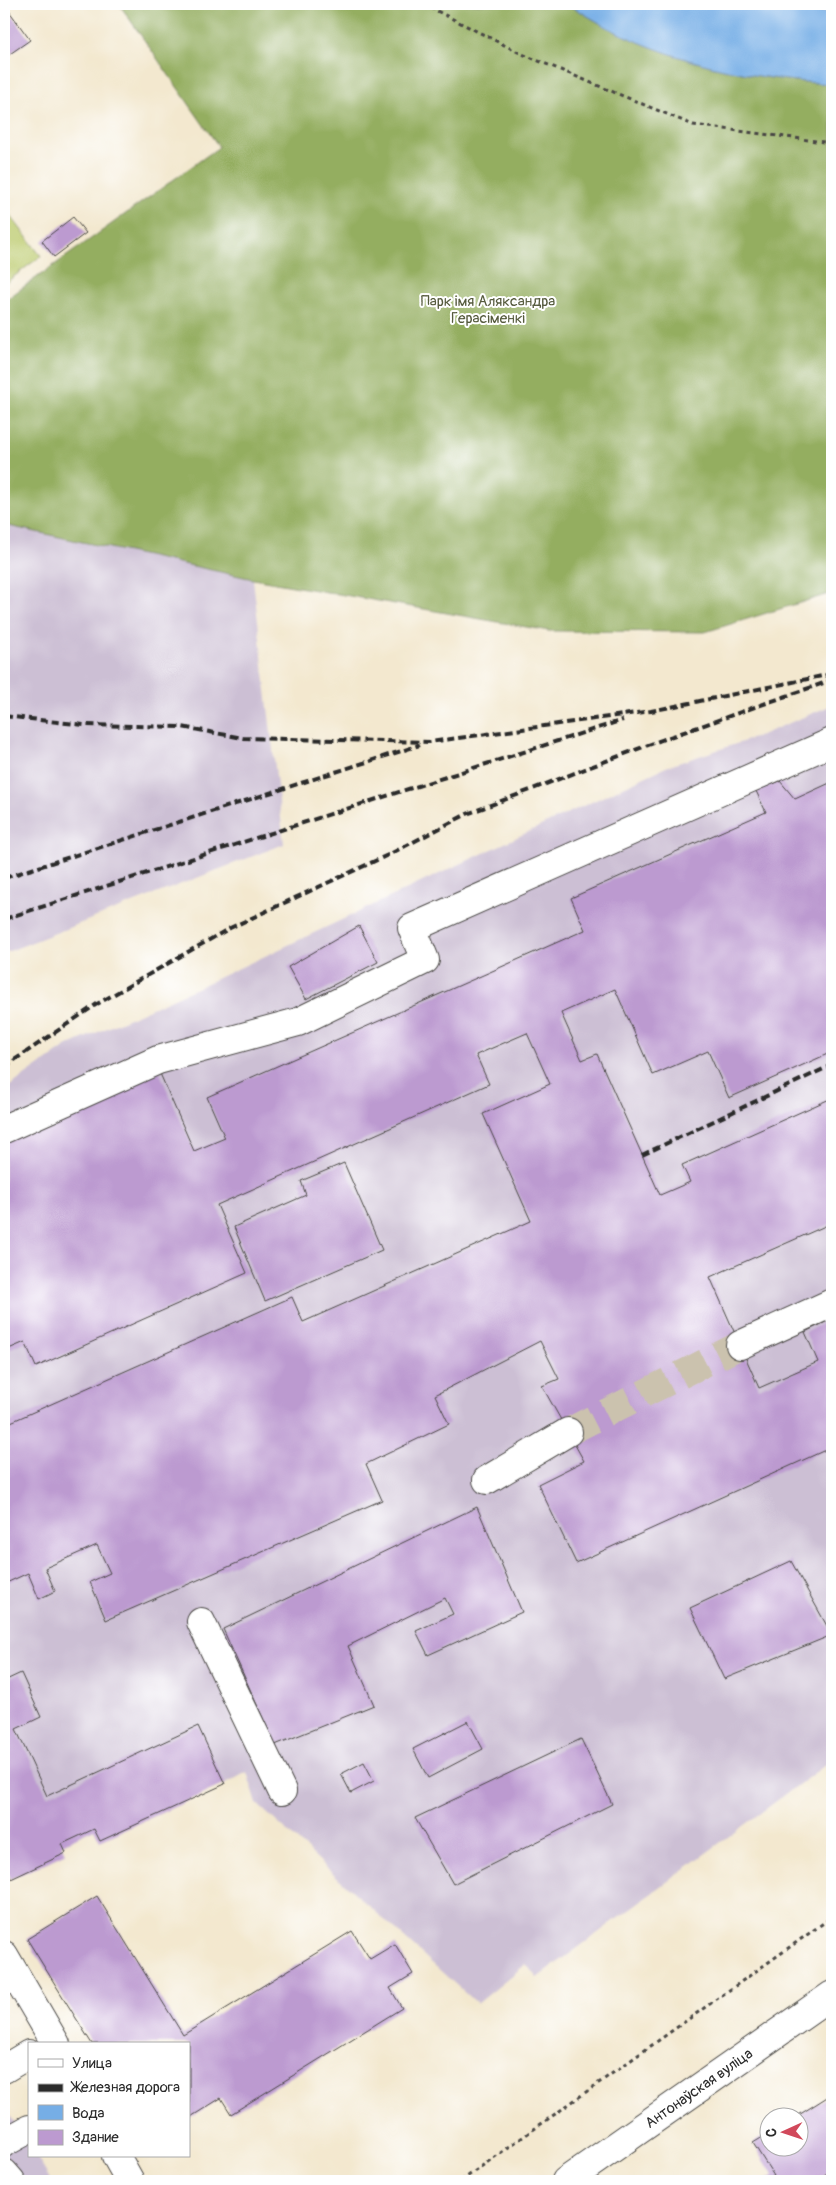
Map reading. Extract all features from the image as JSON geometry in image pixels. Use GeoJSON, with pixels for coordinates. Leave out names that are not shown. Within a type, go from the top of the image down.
{"type":"FeatureCollection","features":[{"type":"Feature","properties":{"kind":"street"},"geometry":{"type":"LineString","coordinates":[[4,1129],[158,1060],[298,1022],[425,960],[412,928],[832,742]]}},
{"type":"Feature","properties":{"kind":"street"},"geometry":{"type":"LineString","coordinates":[[740,1345],[832,1304]]}},
{"type":"Feature","properties":{"kind":"street"},"geometry":{"type":"LineString","coordinates":[[486,1480],[568,1432]]}},
{"type":"Feature","properties":{"kind":"street"},"geometry":{"type":"LineString","coordinates":[[200,1622],[282,1791]]}},
{"type":"Feature","properties":{"kind":"street"},"geometry":{"type":"LineString","coordinates":[[4,1956],[52,2042]]}},
{"type":"Feature","properties":{"kind":"street","name":"Антонаўская вуліца"},"geometry":{"type":"LineString","coordinates":[[566,2181],[832,1995]]}},
{"type":"Feature","properties":{"kind":"street"},"geometry":{"type":"LineString","coordinates":[[4,2069],[28,2055]]}},
{"type":"Feature","properties":{"kind":"street"},"geometry":{"type":"LineString","coordinates":[[4,2143],[28,2130]]}},
{"type":"Feature","properties":{"kind":"street"},"geometry":{"type":"LineString","coordinates":[[117,2158],[130,2181]]}},
{"type":"Feature","properties":{"kind":"street"},"geometry":{"type":"LineString","coordinates":[[4,2173],[11,2181]]}},
{"type":"Feature","properties":{"kind":"path"},"geometry":{"type":"LineString","coordinates":[[423,4],[522,54],[693,125],[832,143]]}},
{"type":"Feature","properties":{"kind":"path"},"geometry":{"type":"LineString","coordinates":[[460,2181],[832,1917]]}},
{"type":"Feature","properties":{"kind":"shaded area"},"geometry":{"type":"Polygon","coordinates":[[[4,525],[253,579],[284,844],[4,953],[4,525]]]}},
{"type":"Feature","properties":{"kind":"shaded area"},"geometry":{"type":"Polygon","coordinates":[[[832,705],[832,1760],[537,1978],[526,1964],[477,2004],[257,1804],[247,1772],[225,1784],[94,1829],[62,1844],[66,1853],[11,1879],[4,1864],[4,1090],[69,1045],[201,986],[666,767],[754,738],[832,705]]]}},
{"type":"Feature","properties":{"kind":"shaded area"},"geometry":{"type":"Polygon","coordinates":[[[4,2106],[28,2144],[28,2158],[37,2158],[51,2181],[4,2181],[4,2106]]]}},
{"type":"Feature","properties":{"kind":"green space","name":"Парк імя Аляксандра Герасіменкі"},"geometry":{"type":"Polygon","coordinates":[[[119,4],[567,4],[619,33],[652,47],[702,64],[780,79],[832,84],[832,593],[705,632],[549,631],[253,579],[4,525],[4,301],[219,147],[119,4]]]}},
{"type":"Feature","properties":{"kind":"green space"},"geometry":{"type":"Polygon","coordinates":[[[4,207],[41,256],[4,284],[4,207]]]}},
{"type":"Feature","properties":{"kind":"water"},"geometry":{"type":"Polygon","coordinates":[[[567,4],[782,4],[832,13],[832,84],[753,75],[702,64],[676,56],[619,33],[567,4]]]}},
{"type":"Feature","properties":{"kind":"building"},"geometry":{"type":"Polygon","coordinates":[[[4,4],[30,40],[4,58],[4,4]]]}},
{"type":"Feature","properties":{"kind":"building"},"geometry":{"type":"Polygon","coordinates":[[[73,217],[86,233],[54,257],[42,241],[73,217]]]}},
{"type":"Feature","properties":{"kind":"building"},"geometry":{"type":"Polygon","coordinates":[[[780,781],[795,799],[832,782],[832,1052],[729,1098],[708,1051],[653,1075],[615,989],[561,1013],[582,1060],[597,1054],[660,1195],[690,1182],[682,1165],[832,1098],[832,1223],[710,1277],[759,1388],[818,1362],[805,1332],[832,1319],[832,1447],[576,1563],[538,1484],[584,1461],[542,1386],[559,1379],[540,1341],[435,1395],[449,1424],[366,1464],[382,1500],[106,1620],[90,1582],[110,1573],[97,1545],[45,1568],[55,1591],[39,1599],[28,1573],[4,1584],[4,1425],[292,1297],[303,1322],[531,1221],[483,1114],[550,1084],[527,1033],[476,1055],[489,1084],[217,1205],[247,1273],[36,1367],[25,1342],[4,1351],[4,1138],[158,1069],[194,1151],[225,1138],[207,1097],[585,930],[571,898],[766,812],[756,791],[780,781]]]}},
{"type":"Feature","properties":{"kind":"building"},"geometry":{"type":"Polygon","coordinates":[[[359,926],[378,962],[306,999],[288,967],[359,926]]]}},
{"type":"Feature","properties":{"kind":"building"},"geometry":{"type":"Polygon","coordinates":[[[344,1163],[382,1250],[265,1301],[234,1227],[306,1195],[301,1181],[344,1163]]]}},
{"type":"Feature","properties":{"kind":"building"},"geometry":{"type":"Polygon","coordinates":[[[477,1507],[522,1612],[428,1655],[416,1631],[453,1614],[445,1598],[348,1646],[374,1705],[275,1745],[223,1629],[477,1507]]]}},
{"type":"Feature","properties":{"kind":"building"},"geometry":{"type":"Polygon","coordinates":[[[791,1561],[832,1635],[724,1679],[690,1608],[791,1561]]]}},
{"type":"Feature","properties":{"kind":"building"},"geometry":{"type":"Polygon","coordinates":[[[21,1673],[41,1717],[16,1729],[47,1796],[198,1726],[225,1784],[100,1841],[94,1829],[62,1844],[66,1853],[11,1879],[4,1864],[4,1681],[21,1673]]]}},
{"type":"Feature","properties":{"kind":"building"},"geometry":{"type":"Polygon","coordinates":[[[468,1721],[483,1749],[428,1778],[413,1749],[468,1721]]]}},
{"type":"Feature","properties":{"kind":"building"},"geometry":{"type":"Polygon","coordinates":[[[581,1739],[612,1804],[453,1884],[415,1818],[581,1739]]]}},
{"type":"Feature","properties":{"kind":"building"},"geometry":{"type":"Polygon","coordinates":[[[364,1762],[374,1781],[351,1793],[341,1774],[364,1762]]]}},
{"type":"Feature","properties":{"kind":"building"},"geometry":{"type":"Polygon","coordinates":[[[97,1896],[183,2035],[352,1931],[370,1959],[395,1944],[413,1974],[390,1988],[402,2008],[231,2114],[221,2098],[190,2117],[190,2042],[91,2042],[27,1939],[97,1896]]]}},
{"type":"Feature","properties":{"kind":"building"},"geometry":{"type":"Polygon","coordinates":[[[832,2094],[832,2170],[815,2181],[765,2181],[774,2176],[763,2158],[808,2158],[808,2109],[832,2094]]]}},
{"type":"Feature","properties":{"kind":"building"},"geometry":{"type":"Polygon","coordinates":[[[758,2140],[758,2151],[753,2143],[758,2140]]]}},
{"type":"Feature","properties":{"kind":"tunnel"},"geometry":{"type":"LineString","coordinates":[[568,1432],[740,1345]]}},
{"type":"Feature","properties":{"kind":"railway"},"geometry":{"type":"LineString","coordinates":[[4,716],[84,725],[182,727],[243,738],[430,742],[651,711],[832,674]]}},
{"type":"Feature","properties":{"kind":"railway"},"geometry":{"type":"LineString","coordinates":[[4,1067],[97,1004],[230,928],[390,854],[467,814],[664,739],[832,680]]}},
{"type":"Feature","properties":{"kind":"railway"},"geometry":{"type":"LineString","coordinates":[[4,919],[623,720]]}},
{"type":"Feature","properties":{"kind":"railway"},"geometry":{"type":"LineString","coordinates":[[4,878],[420,745]]}},
{"type":"Feature","properties":{"kind":"railway"},"geometry":{"type":"LineString","coordinates":[[642,1155],[832,1065]]}}]}
